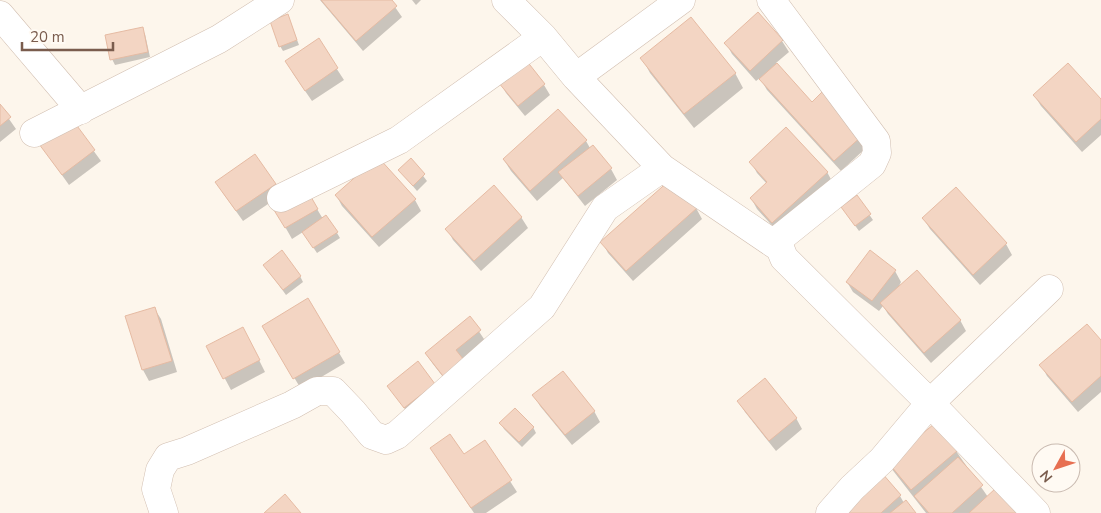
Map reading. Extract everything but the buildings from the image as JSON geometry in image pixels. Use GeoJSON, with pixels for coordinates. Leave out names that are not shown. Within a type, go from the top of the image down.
{"type":"FeatureCollection","features":[{"type":"Feature","properties":{"kind":"street"},"geometry":{"type":"LineString","coordinates":[[34,133],[220,39],[280,0]]}},
{"type":"Feature","properties":{"kind":"street"},"geometry":{"type":"LineString","coordinates":[[506,0],[662,168],[780,248]]}},
{"type":"Feature","properties":{"kind":"street"},"geometry":{"type":"LineString","coordinates":[[576,77],[681,0]]}},
{"type":"Feature","properties":{"kind":"street"},"geometry":{"type":"LineString","coordinates":[[771,0],[876,141],[877,153],[872,164],[780,238],[780,248],[784,258],[1036,513]]}},
{"type":"Feature","properties":{"kind":"street"},"geometry":{"type":"LineString","coordinates":[[0,15],[81,110]]}},
{"type":"Feature","properties":{"kind":"street"},"geometry":{"type":"LineString","coordinates":[[280,198],[399,140],[543,38]]}},
{"type":"Feature","properties":{"kind":"street"},"geometry":{"type":"LineString","coordinates":[[164,513],[156,490],[160,470],[168,457],[187,451],[292,405],[317,391],[333,391],[354,412],[372,435],[386,440],[397,435],[542,307],[605,208],[662,168]]}},
{"type":"Feature","properties":{"kind":"street"},"geometry":{"type":"LineString","coordinates":[[830,513],[852,488],[882,460],[930,404],[1049,289]]}}]}
